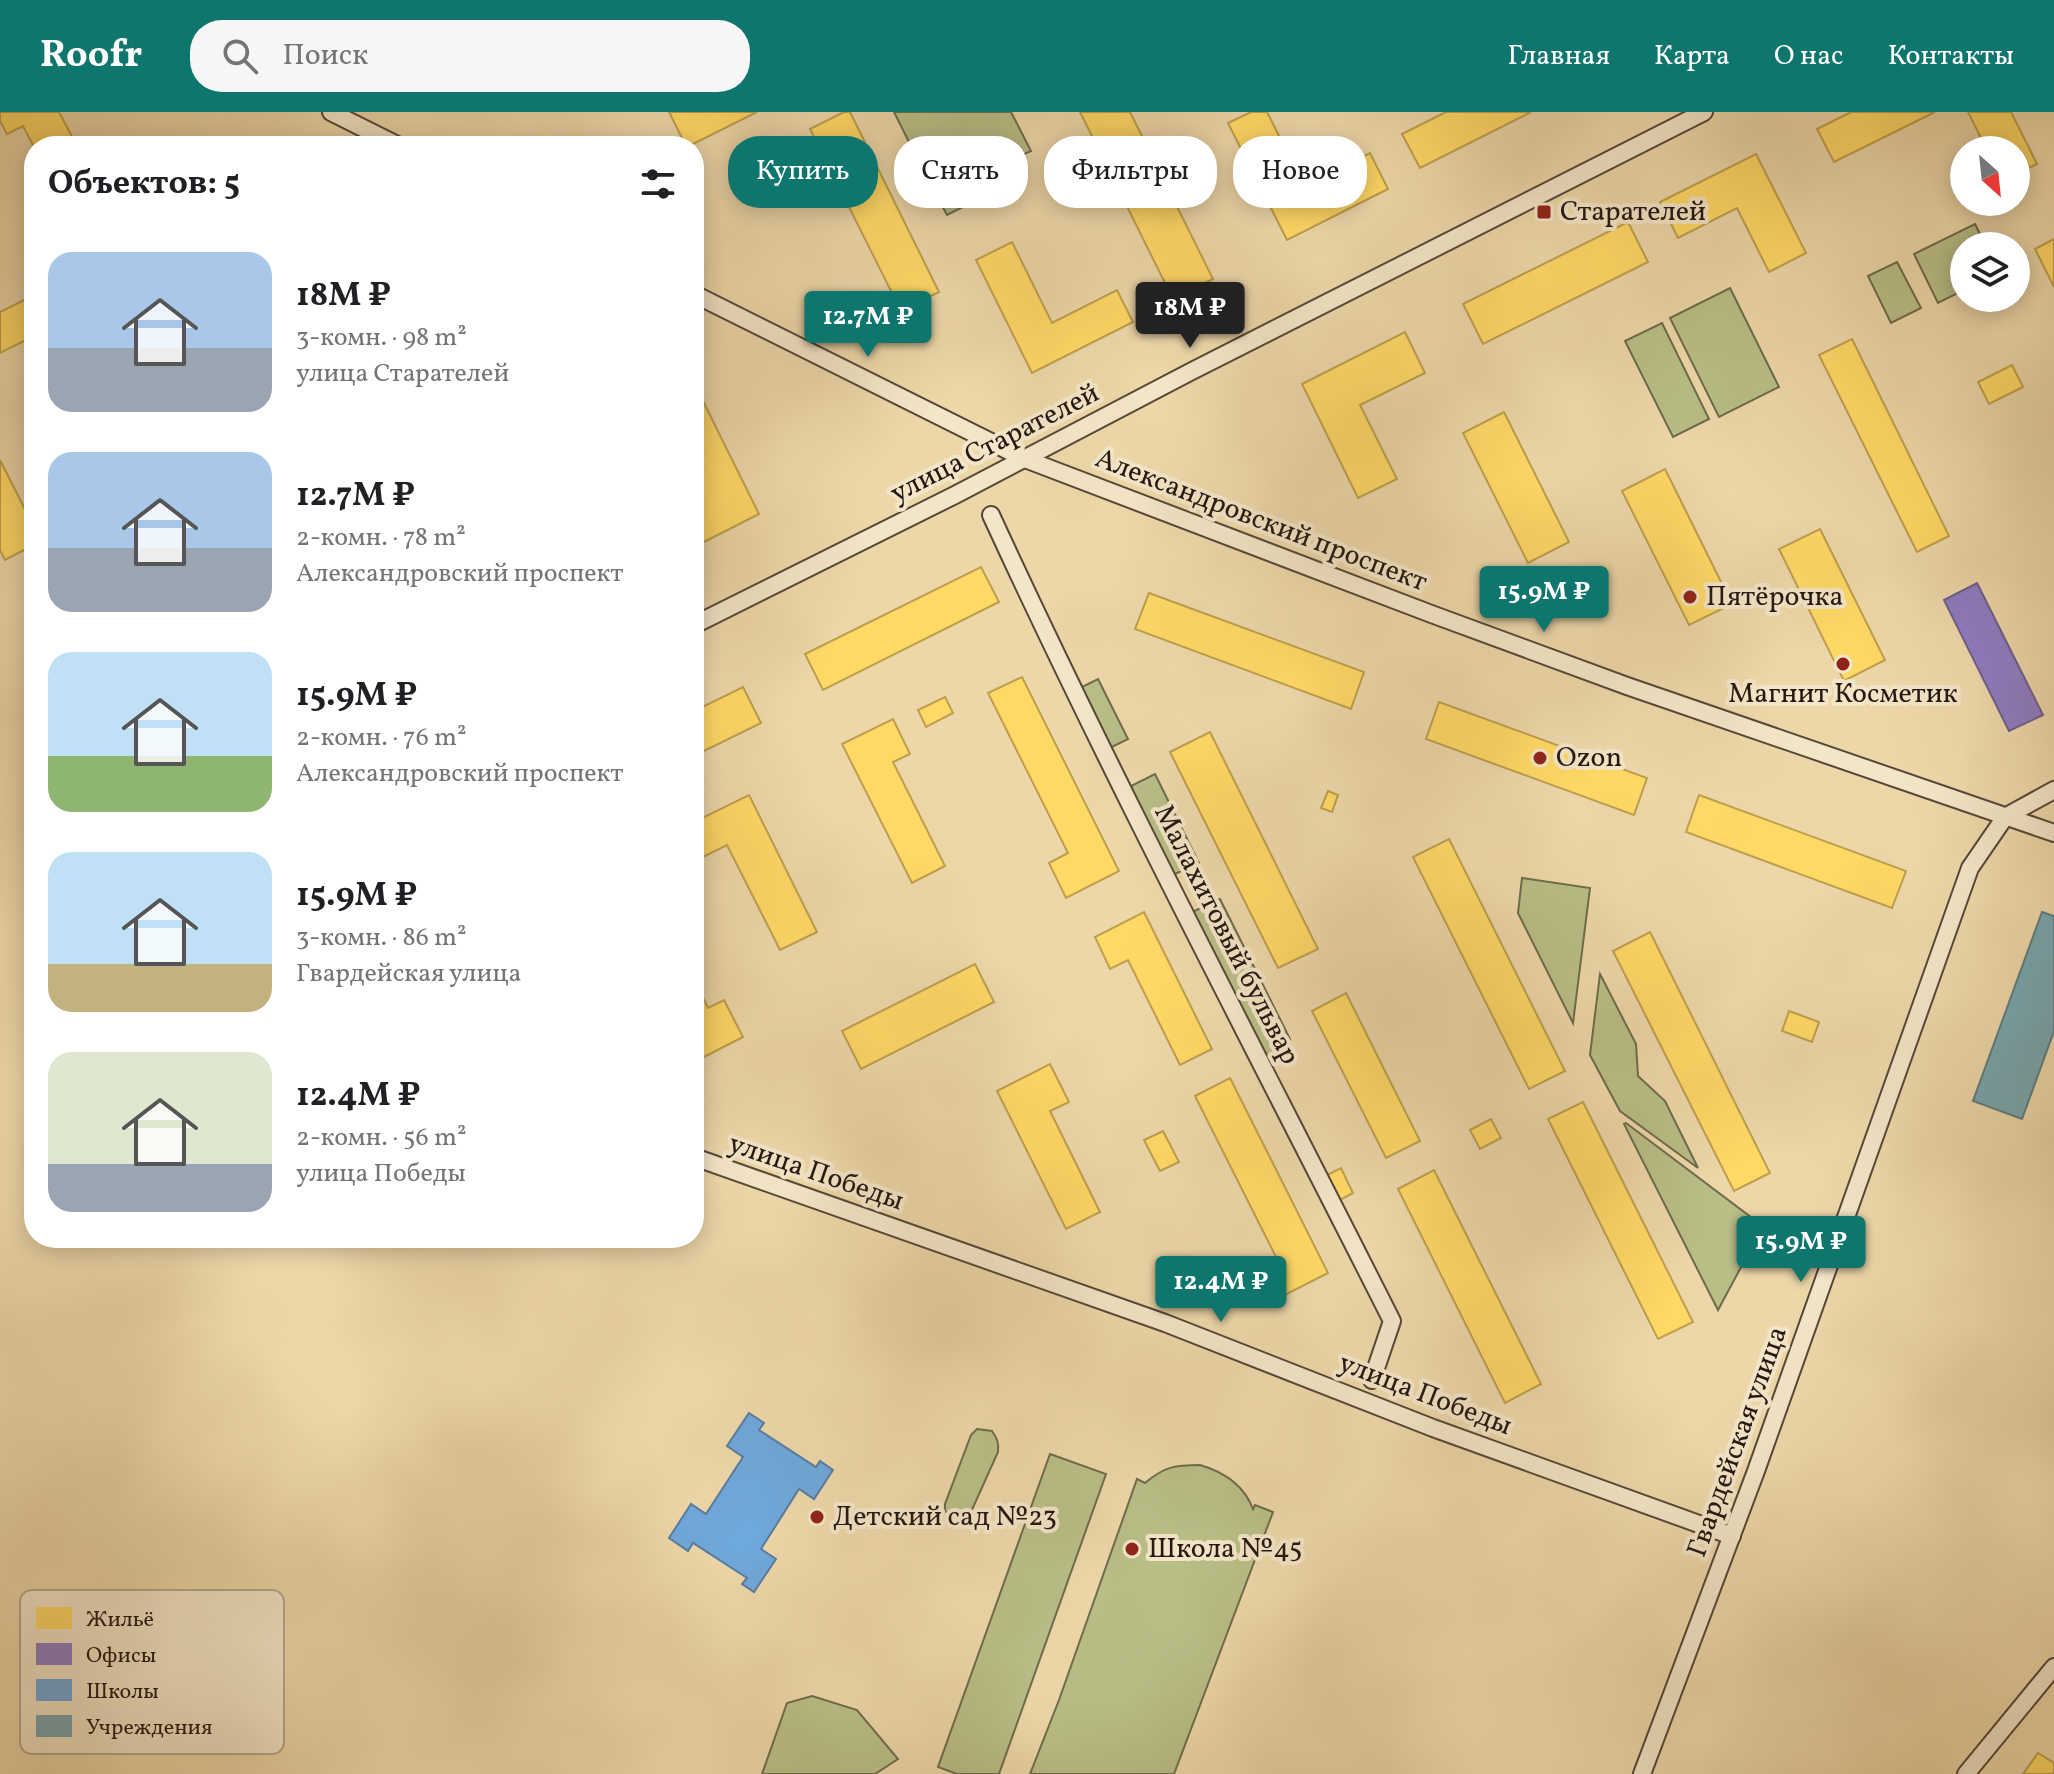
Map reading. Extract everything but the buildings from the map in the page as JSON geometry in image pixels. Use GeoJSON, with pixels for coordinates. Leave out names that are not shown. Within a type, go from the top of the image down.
{"type":"FeatureCollection","features":[{"type":"Feature","properties":{"kind":"street"},"geometry":{"type":"LineString","coordinates":[[331,112],[379,136]]}},
{"type":"Feature","properties":{"kind":"street","name":"улица Старателей"},"geometry":{"type":"LineString","coordinates":[[704,620],[1704,112]]}},
{"type":"Feature","properties":{"kind":"street","name":"Александровский проспект"},"geometry":{"type":"LineString","coordinates":[[704,299],[1025,459],[1598,675],[2054,833]]}},
{"type":"Feature","properties":{"kind":"street","name":"Малахитовый бульвар"},"geometry":{"type":"LineString","coordinates":[[991,515],[1111,765],[1392,1321],[1372,1380]]}},
{"type":"Feature","properties":{"kind":"street"},"geometry":{"type":"LineString","coordinates":[[2005,817],[2054,790]]}},
{"type":"Feature","properties":{"kind":"street","name":"Гвардейская улица"},"geometry":{"type":"LineString","coordinates":[[1642,1774],[1732,1536],[1970,868],[2005,817]]}},
{"type":"Feature","properties":{"kind":"street","name":"улица Победы"},"geometry":{"type":"LineString","coordinates":[[704,1161],[1165,1323],[1433,1428],[1732,1536]]}},
{"type":"Feature","properties":{"kind":"street"},"geometry":{"type":"LineString","coordinates":[[1966,1774],[2054,1667]]}},
{"type":"Feature","properties":{"kind":"green space"},"geometry":{"type":"Polygon","coordinates":[[[894,112],[1011,112],[1023,136],[906,136],[894,112]]]}},
{"type":"Feature","properties":{"kind":"green space"},"geometry":{"type":"Polygon","coordinates":[[[943,208],[961,208],[947,215],[943,208]]]}},
{"type":"Feature","properties":{"kind":"green space"},"geometry":{"type":"Polygon","coordinates":[[[1975,224],[1979,232],[1959,232],[1975,224]]]}},
{"type":"Feature","properties":{"kind":"green space"},"geometry":{"type":"Polygon","coordinates":[[[1950,236],[1950,297],[1938,303],[1914,254],[1950,236]]]}},
{"type":"Feature","properties":{"kind":"green space"},"geometry":{"type":"Polygon","coordinates":[[[1897,262],[1921,308],[1891,323],[1868,276],[1897,262]]]}},
{"type":"Feature","properties":{"kind":"green space"},"geometry":{"type":"Polygon","coordinates":[[[1730,288],[1779,387],[1719,417],[1670,318],[1730,288]]]}},
{"type":"Feature","properties":{"kind":"green space"},"geometry":{"type":"Polygon","coordinates":[[[1662,323],[1709,419],[1673,437],[1625,341],[1662,323]]]}},
{"type":"Feature","properties":{"kind":"green space"},"geometry":{"type":"Polygon","coordinates":[[[1098,679],[1128,739],[1108,749],[1078,689],[1098,679]]]}},
{"type":"Feature","properties":{"kind":"green space"},"geometry":{"type":"Polygon","coordinates":[[[1155,774],[1199,863],[1173,875],[1129,787],[1155,774]]]}},
{"type":"Feature","properties":{"kind":"green space"},"geometry":{"type":"Polygon","coordinates":[[[1522,878],[1590,888],[1573,1023],[1518,913],[1522,878]]]}},
{"type":"Feature","properties":{"kind":"green space"},"geometry":{"type":"Polygon","coordinates":[[[1220,899],[1290,1039],[1283,1055],[1266,1064],[1190,913],[1220,899]]]}},
{"type":"Feature","properties":{"kind":"green space"},"geometry":{"type":"Polygon","coordinates":[[[1600,974],[1636,1044],[1638,1076],[1665,1101],[1698,1168],[1620,1111],[1590,1055],[1600,974]]]}},
{"type":"Feature","properties":{"kind":"green space"},"geometry":{"type":"Polygon","coordinates":[[[1624,1124],[1762,1228],[1718,1310],[1624,1124]]]}},
{"type":"Feature","properties":{"kind":"green space"},"geometry":{"type":"Polygon","coordinates":[[[977,1429],[992,1431],[998,1452],[971,1512],[958,1519],[945,1511],[945,1504],[971,1435],[977,1429]]]}},
{"type":"Feature","properties":{"kind":"green space"},"geometry":{"type":"Polygon","coordinates":[[[1050,1454],[1106,1474],[999,1774],[957,1774],[938,1767],[1050,1454]]]}},
{"type":"Feature","properties":{"kind":"green space"},"geometry":{"type":"Polygon","coordinates":[[[1200,1465],[1232,1481],[1253,1509],[1255,1505],[1273,1512],[1174,1774],[1030,1774],[1137,1479],[1145,1483],[1171,1468],[1200,1465]]]}},
{"type":"Feature","properties":{"kind":"green space"},"geometry":{"type":"Polygon","coordinates":[[[812,1696],[857,1710],[898,1759],[875,1774],[762,1774],[787,1703],[812,1696]]]}},
{"type":"Feature","properties":{"kind":"place","name":"Старателей"},"geometry":{"type":"Point","coordinates":[1544,212]}},
{"type":"Feature","properties":{"kind":"place","name":"Пятёрочка"},"geometry":{"type":"Point","coordinates":[1690,597]}},
{"type":"Feature","properties":{"kind":"place","name":"Магнит Косметик"},"geometry":{"type":"Point","coordinates":[1843,664]}},
{"type":"Feature","properties":{"kind":"place","name":"Ozon"},"geometry":{"type":"Point","coordinates":[1540,758]}},
{"type":"Feature","properties":{"kind":"place","name":"Детский сад №23"},"geometry":{"type":"Point","coordinates":[817,1517]}},
{"type":"Feature","properties":{"kind":"place","name":"Школа №45"},"geometry":{"type":"Point","coordinates":[1132,1549]}}]}
